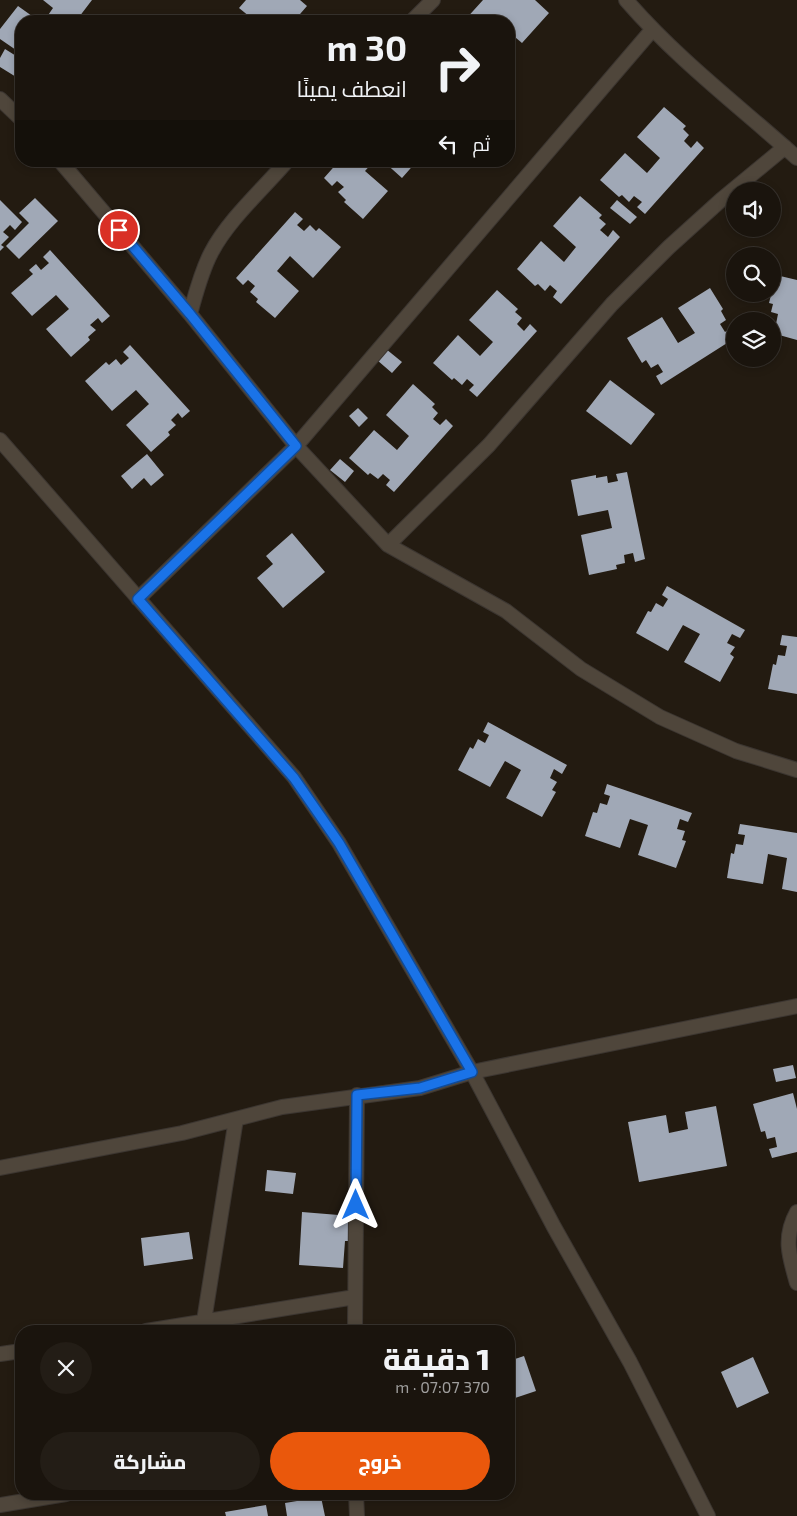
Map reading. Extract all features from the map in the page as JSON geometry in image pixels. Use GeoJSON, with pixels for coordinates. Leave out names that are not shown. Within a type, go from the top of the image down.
{"type":"FeatureCollection","features":[{"type":"Feature","properties":{"kind":"street"},"geometry":{"type":"LineString","coordinates":[[418,15],[433,0]]}},
{"type":"Feature","properties":{"kind":"street"},"geometry":{"type":"LineString","coordinates":[[626,0],[652,30],[731,102],[797,158]]}},
{"type":"Feature","properties":{"kind":"street"},"geometry":{"type":"LineString","coordinates":[[138,599],[296,446],[652,30]]}},
{"type":"Feature","properties":{"kind":"street"},"geometry":{"type":"LineString","coordinates":[[0,99],[15,113]]}},
{"type":"Feature","properties":{"kind":"street"},"geometry":{"type":"LineString","coordinates":[[388,545],[489,445],[612,304],[682,235],[785,147]]}},
{"type":"Feature","properties":{"kind":"street"},"geometry":{"type":"LineString","coordinates":[[65,167],[190,314],[296,446],[388,545],[506,611],[581,669],[660,717],[736,751],[797,770]]}},
{"type":"Feature","properties":{"kind":"street"},"geometry":{"type":"LineString","coordinates":[[190,314],[200,276],[212,251],[231,225],[282,167]]}},
{"type":"Feature","properties":{"kind":"street"},"geometry":{"type":"LineString","coordinates":[[0,440],[294,778],[339,843],[472,1072],[554,1228],[630,1362],[708,1516]]}},
{"type":"Feature","properties":{"kind":"street"},"geometry":{"type":"LineString","coordinates":[[0,1168],[182,1134],[282,1107],[357,1095],[420,1088],[472,1072],[797,1006]]}},
{"type":"Feature","properties":{"kind":"street"},"geometry":{"type":"LineString","coordinates":[[355,1325],[357,1095]]}},
{"type":"Feature","properties":{"kind":"street"},"geometry":{"type":"LineString","coordinates":[[204,1321],[236,1119]]}},
{"type":"Feature","properties":{"kind":"street"},"geometry":{"type":"LineString","coordinates":[[797,1212],[790,1226],[788,1242],[790,1261],[797,1282]]}},
{"type":"Feature","properties":{"kind":"street"},"geometry":{"type":"LineString","coordinates":[[181,1325],[356,1297]]}},
{"type":"Feature","properties":{"kind":"street"},"geometry":{"type":"LineString","coordinates":[[0,1354],[15,1351]]}},
{"type":"Feature","properties":{"kind":"street"},"geometry":{"type":"LineString","coordinates":[[0,1505],[30,1500]]}},
{"type":"Feature","properties":{"kind":"street"},"geometry":{"type":"LineString","coordinates":[[356,1500],[357,1516]]}},
{"type":"Feature","properties":{"kind":"building"},"geometry":{"type":"Polygon","coordinates":[[[43,0],[92,0],[81,15],[48,15],[53,8],[43,0]]]}},
{"type":"Feature","properties":{"kind":"building"},"geometry":{"type":"Polygon","coordinates":[[[246,0],[300,0],[307,6],[299,15],[248,15],[239,8],[246,0]]]}},
{"type":"Feature","properties":{"kind":"building"},"geometry":{"type":"Polygon","coordinates":[[[483,0],[535,0],[549,13],[522,43],[515,37],[515,15],[469,15],[483,0]]]}},
{"type":"Feature","properties":{"kind":"building"},"geometry":{"type":"Polygon","coordinates":[[[18,6],[31,15],[15,15],[15,49],[0,39],[0,29],[18,6]]]}},
{"type":"Feature","properties":{"kind":"building"},"geometry":{"type":"Polygon","coordinates":[[[5,49],[15,55],[15,76],[0,67],[0,58],[5,49]]]}},
{"type":"Feature","properties":{"kind":"building"},"geometry":{"type":"Polygon","coordinates":[[[664,107],[686,126],[683,129],[689,135],[684,141],[691,148],[697,141],[704,148],[645,214],[637,207],[642,202],[634,196],[629,202],[622,195],[619,197],[600,180],[625,153],[647,173],[660,158],[637,137],[664,107]]]}},
{"type":"Feature","properties":{"kind":"building"},"geometry":{"type":"Polygon","coordinates":[[[334,167],[369,167],[365,171],[388,191],[363,219],[344,202],[346,200],[338,192],[344,187],[337,181],[332,186],[324,178],[334,167]]]}},
{"type":"Feature","properties":{"kind":"building"},"geometry":{"type":"Polygon","coordinates":[[[390,167],[412,167],[402,178],[390,167]]]}},
{"type":"Feature","properties":{"kind":"building"},"geometry":{"type":"Polygon","coordinates":[[[580,196],[602,215],[599,218],[606,224],[600,230],[608,237],[613,230],[620,237],[561,304],[553,297],[557,291],[550,285],[545,291],[538,284],[535,286],[517,269],[541,241],[564,262],[576,247],[553,226],[580,196]]]}},
{"type":"Feature","properties":{"kind":"building"},"geometry":{"type":"Polygon","coordinates":[[[35,198],[58,221],[19,259],[6,246],[29,223],[19,213],[35,198]]]}},
{"type":"Feature","properties":{"kind":"building"},"geometry":{"type":"Polygon","coordinates":[[[0,200],[22,222],[15,230],[10,225],[3,232],[9,237],[1,245],[4,247],[0,251],[0,200]]]}},
{"type":"Feature","properties":{"kind":"building"},"geometry":{"type":"Polygon","coordinates":[[[617,200],[637,217],[630,224],[610,208],[617,200]]]}},
{"type":"Feature","properties":{"kind":"building"},"geometry":{"type":"Polygon","coordinates":[[[295,212],[303,219],[297,225],[304,231],[310,225],[316,231],[319,228],[341,247],[313,278],[290,256],[277,271],[299,291],[275,318],[256,302],[258,299],[250,292],[255,286],[248,280],[243,285],[236,278],[295,212]]]}},
{"type":"Feature","properties":{"kind":"building"},"geometry":{"type":"Polygon","coordinates":[[[50,250],[110,316],[102,323],[98,318],[90,325],[96,330],[88,337],[90,340],[71,357],[46,329],[69,309],[56,295],[32,316],[11,293],[33,274],[29,270],[36,264],[41,270],[49,263],[43,257],[50,250]]]}},
{"type":"Feature","properties":{"kind":"building"},"geometry":{"type":"Polygon","coordinates":[[[781,276],[797,280],[797,340],[781,336],[781,312],[771,312],[773,304],[769,303],[781,302],[781,276]]]}},
{"type":"Feature","properties":{"kind":"building"},"geometry":{"type":"Polygon","coordinates":[[[710,288],[723,309],[721,311],[726,320],[720,324],[726,331],[726,344],[661,385],[656,376],[663,372],[658,364],[651,368],[646,360],[642,363],[627,338],[662,317],[678,343],[695,333],[678,308],[710,288]]]}},
{"type":"Feature","properties":{"kind":"building"},"geometry":{"type":"Polygon","coordinates":[[[497,290],[518,309],[515,312],[522,318],[517,324],[524,331],[530,324],[537,331],[477,397],[469,390],[474,385],[467,379],[462,385],[454,378],[452,380],[433,363],[458,335],[480,356],[493,342],[469,320],[497,290]]]}},
{"type":"Feature","properties":{"kind":"building"},"geometry":{"type":"Polygon","coordinates":[[[130,345],[190,411],[182,418],[178,413],[171,420],[176,425],[168,432],[170,435],[151,452],[126,425],[149,404],[136,390],[112,411],[85,381],[106,362],[109,365],[116,359],[121,365],[129,358],[123,352],[130,345]]]}},
{"type":"Feature","properties":{"kind":"building"},"geometry":{"type":"Polygon","coordinates":[[[386,349],[402,362],[392,373],[377,360],[386,349]]]}},
{"type":"Feature","properties":{"kind":"building"},"geometry":{"type":"Polygon","coordinates":[[[610,380],[655,414],[631,445],[586,411],[610,380]]]}},
{"type":"Feature","properties":{"kind":"building"},"geometry":{"type":"Polygon","coordinates":[[[413,384],[435,404],[432,407],[438,413],[433,419],[440,425],[446,419],[453,426],[394,492],[386,485],[390,480],[383,474],[378,479],[370,473],[368,475],[349,458],[374,430],[397,450],[409,436],[386,415],[413,384]]]}},
{"type":"Feature","properties":{"kind":"building"},"geometry":{"type":"Polygon","coordinates":[[[358,408],[368,418],[359,427],[349,416],[358,408]]]}},
{"type":"Feature","properties":{"kind":"building"},"geometry":{"type":"Polygon","coordinates":[[[147,454],[164,475],[151,486],[144,478],[132,489],[121,476],[147,454]]]}},
{"type":"Feature","properties":{"kind":"building"},"geometry":{"type":"Polygon","coordinates":[[[340,459],[354,471],[345,482],[330,470],[340,459]]]}},
{"type":"Feature","properties":{"kind":"building"},"geometry":{"type":"Polygon","coordinates":[[[627,472],[645,559],[635,562],[633,553],[624,555],[625,563],[616,565],[617,569],[589,575],[581,535],[612,528],[608,510],[578,516],[571,480],[596,475],[596,478],[607,476],[608,483],[618,481],[616,474],[627,472]]]}},
{"type":"Feature","properties":{"kind":"building"},"geometry":{"type":"Polygon","coordinates":[[[292,533],[325,572],[283,608],[257,578],[273,564],[266,556],[292,533]]]}},
{"type":"Feature","properties":{"kind":"building"},"geometry":{"type":"Polygon","coordinates":[[[667,586],[745,630],[740,638],[732,634],[727,643],[735,647],[730,654],[734,657],[720,682],[684,662],[700,634],[683,625],[668,651],[636,633],[648,611],[651,612],[656,603],[663,607],[668,599],[662,595],[667,586]]]}},
{"type":"Feature","properties":{"kind":"building"},"geometry":{"type":"Polygon","coordinates":[[[782,635],[797,637],[797,694],[768,689],[773,664],[776,665],[778,655],[785,656],[787,646],[780,645],[782,635]]]}},
{"type":"Feature","properties":{"kind":"building"},"geometry":{"type":"Polygon","coordinates":[[[488,722],[567,765],[562,774],[554,769],[550,778],[557,782],[552,790],[556,792],[542,817],[506,798],[521,770],[505,761],[490,787],[458,770],[470,747],[473,749],[478,739],[485,743],[489,735],[483,732],[488,722]]]}},
{"type":"Feature","properties":{"kind":"building"},"geometry":{"type":"Polygon","coordinates":[[[607,784],[692,813],[688,822],[680,819],[677,829],[685,831],[682,840],[686,841],[676,868],[638,855],[648,825],[630,819],[620,848],[585,836],[593,812],[597,813],[600,803],[607,805],[610,796],[604,794],[607,784]]]}},
{"type":"Feature","properties":{"kind":"building"},"geometry":{"type":"Polygon","coordinates":[[[740,824],[797,833],[797,892],[782,889],[787,858],[768,854],[763,884],[727,878],[731,853],[734,854],[736,844],[743,845],[745,835],[738,834],[740,824]]]}},
{"type":"Feature","properties":{"kind":"building"},"geometry":{"type":"Polygon","coordinates":[[[793,1065],[796,1078],[776,1082],[773,1069],[793,1065]]]}},
{"type":"Feature","properties":{"kind":"building"},"geometry":{"type":"Polygon","coordinates":[[[793,1093],[797,1109],[797,1152],[772,1158],[769,1149],[777,1147],[775,1137],[767,1139],[765,1131],[761,1132],[753,1104],[793,1093]]]}},
{"type":"Feature","properties":{"kind":"building"},"geometry":{"type":"Polygon","coordinates":[[[716,1106],[727,1166],[639,1182],[628,1122],[666,1115],[669,1133],[688,1129],[685,1112],[716,1106]]]}},
{"type":"Feature","properties":{"kind":"building"},"geometry":{"type":"Polygon","coordinates":[[[267,1170],[296,1173],[293,1194],[265,1191],[267,1170]]]}},
{"type":"Feature","properties":{"kind":"building"},"geometry":{"type":"Polygon","coordinates":[[[302,1212],[351,1216],[349,1241],[345,1241],[343,1268],[299,1265],[302,1212]]]}},
{"type":"Feature","properties":{"kind":"building"},"geometry":{"type":"Polygon","coordinates":[[[189,1232],[193,1259],[144,1266],[141,1238],[189,1232]]]}},
{"type":"Feature","properties":{"kind":"building"},"geometry":{"type":"Polygon","coordinates":[[[524,1356],[536,1391],[515,1398],[515,1359],[524,1356]]]}},
{"type":"Feature","properties":{"kind":"building"},"geometry":{"type":"Polygon","coordinates":[[[753,1357],[769,1393],[737,1408],[721,1372],[753,1357]]]}},
{"type":"Feature","properties":{"kind":"building"},"geometry":{"type":"Polygon","coordinates":[[[303,1500],[322,1500],[325,1516],[287,1516],[285,1503],[303,1500]]]}},
{"type":"Feature","properties":{"kind":"building"},"geometry":{"type":"Polygon","coordinates":[[[266,1505],[268,1516],[226,1516],[225,1512],[266,1505]]]}},
{"type":"Feature","properties":{"kind":"route"},"geometry":{"type":"LineString","coordinates":[[119,230],[190,314],[296,446],[138,599],[294,778],[339,843],[472,1072],[420,1088],[357,1095],[356,1205]]}}]}
